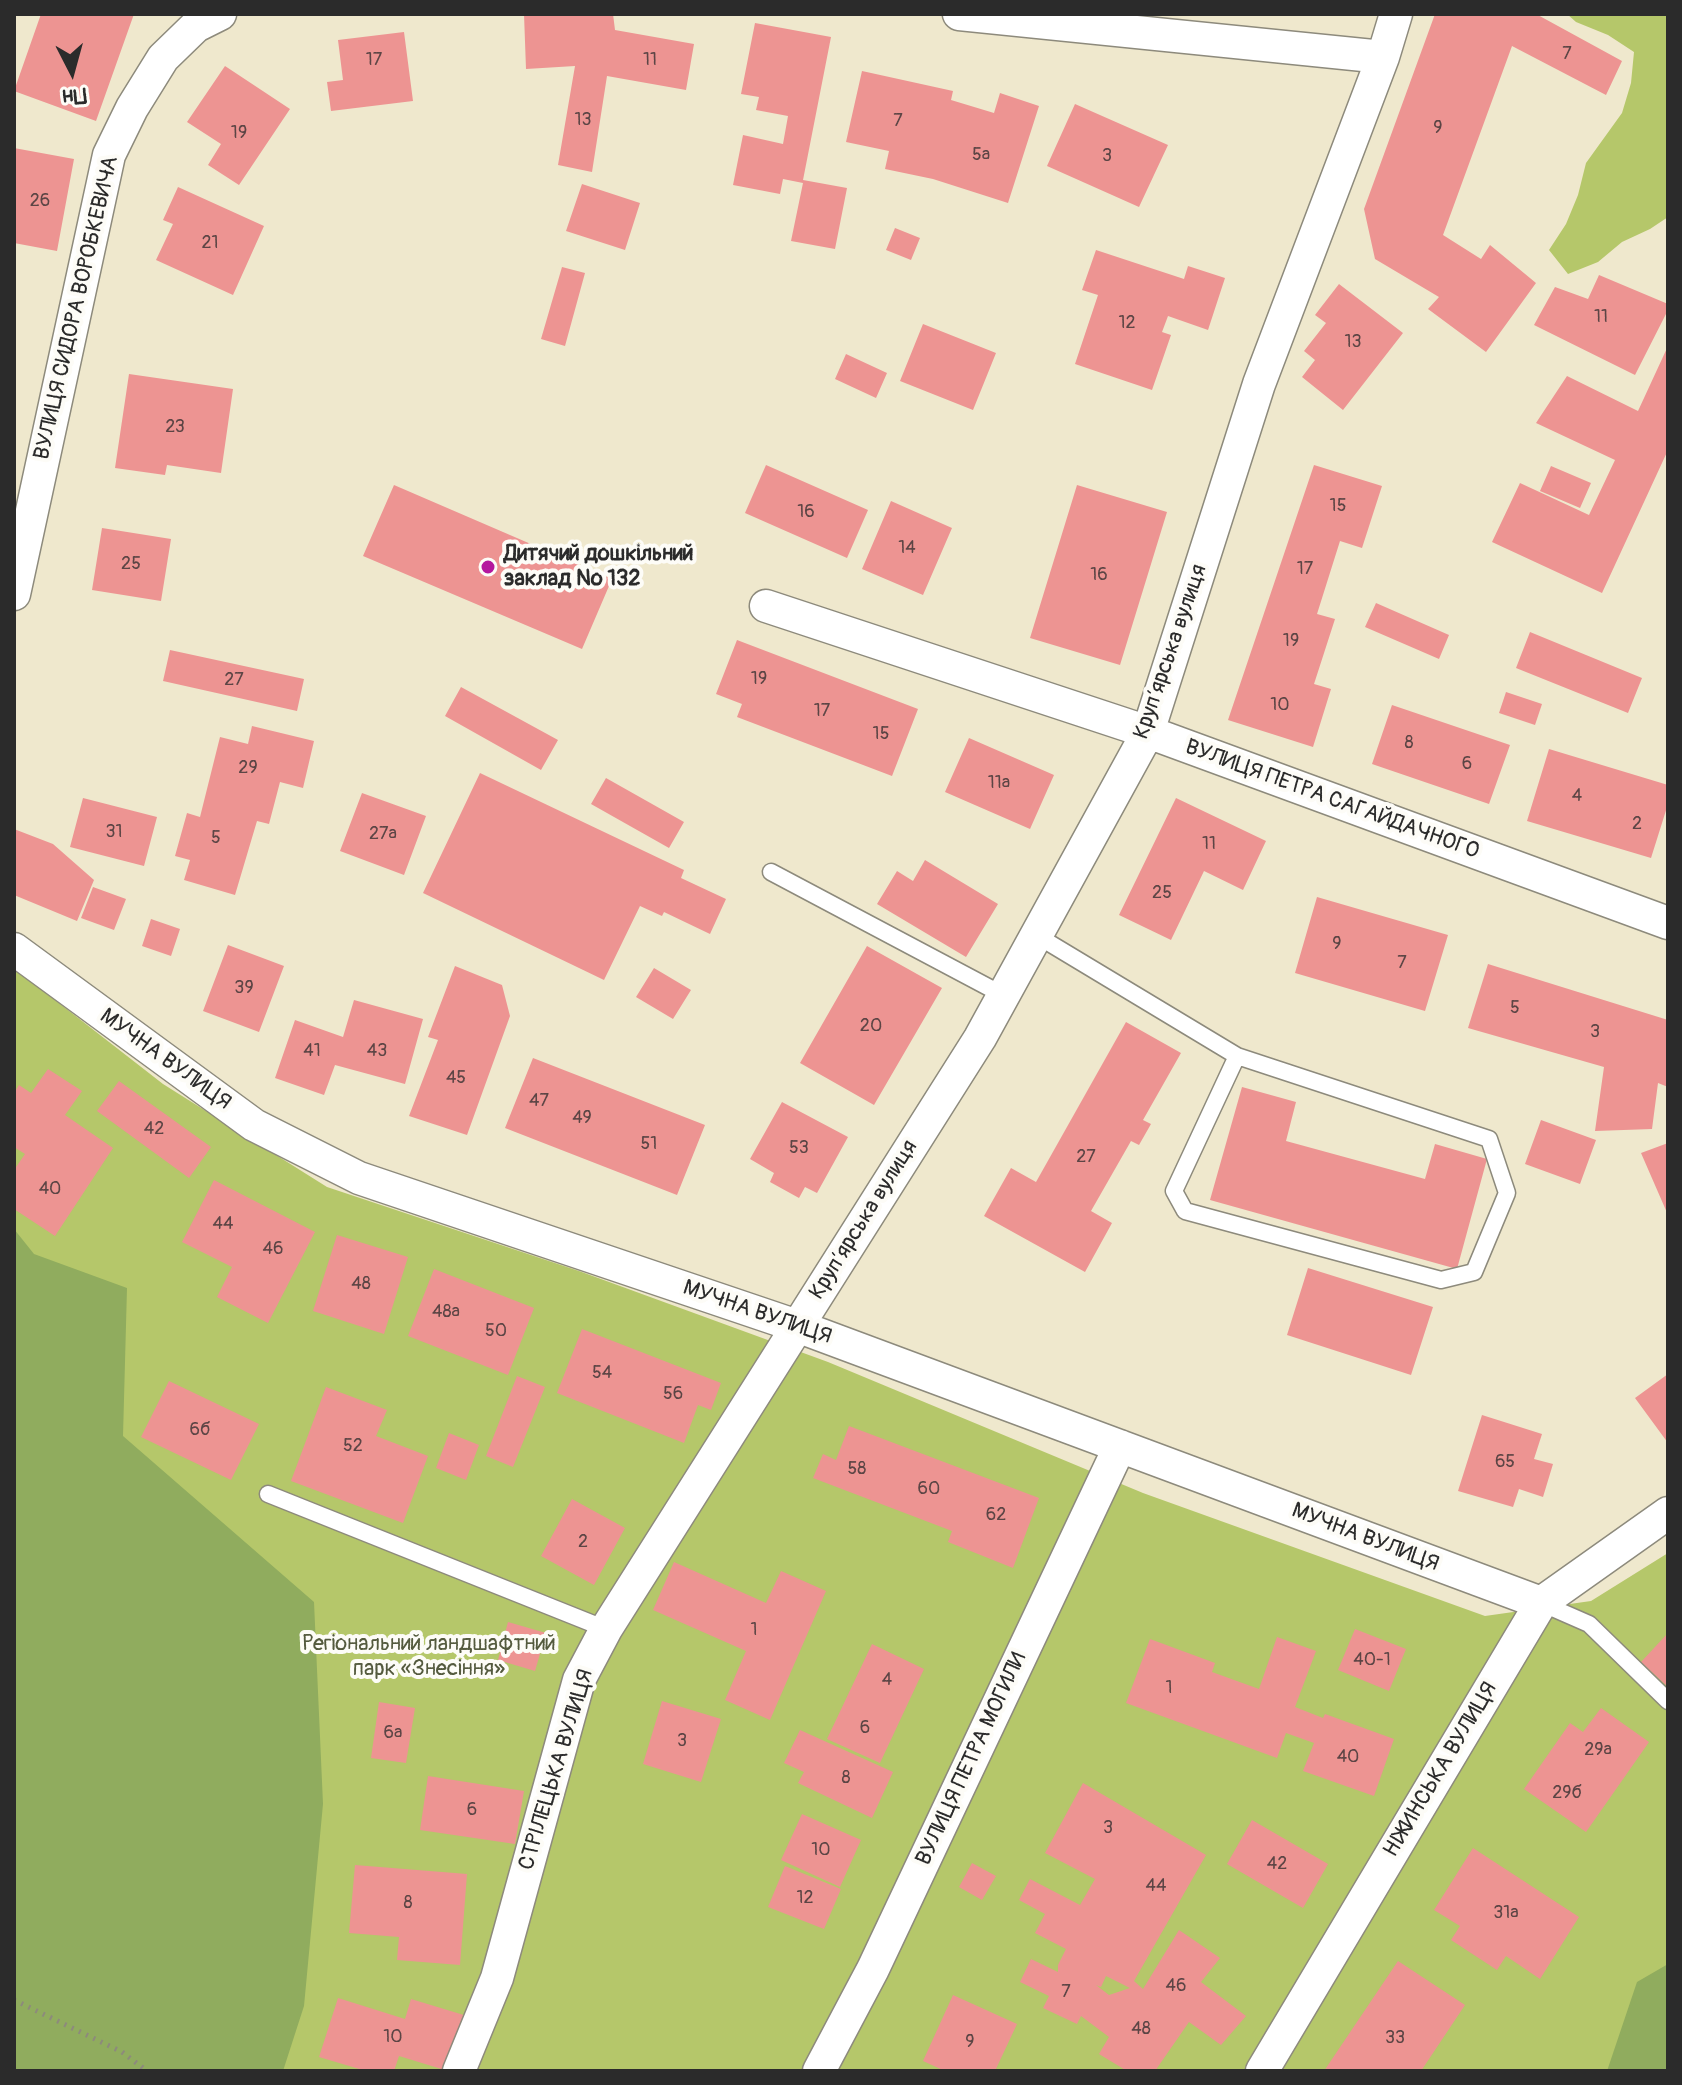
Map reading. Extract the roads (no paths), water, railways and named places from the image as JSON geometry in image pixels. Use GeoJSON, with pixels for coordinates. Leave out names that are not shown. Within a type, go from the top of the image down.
{"type":"FeatureCollection","features":[{"type":"Feature","properties":{"kind":"street","name":"ВУЛИЦЯ СИДОРА ВОРОБКЕВИЧА"},"geometry":{"type":"LineString","coordinates":[[14,594],[109,155],[132,108],[163,58],[196,26],[220,14]]}},
{"type":"Feature","properties":{"kind":"street"},"geometry":{"type":"LineString","coordinates":[[959,14],[1030,17],[1383,57]]}},
{"type":"Feature","properties":{"kind":"street","name":"Крупʼярська вулиця"},"geometry":{"type":"LineString","coordinates":[[797,1326],[980,1038],[1148,732],[1259,384],[1383,57],[1396,14]]}},
{"type":"Feature","properties":{"kind":"street","name":"ВУЛИЦЯ ПЕТРА САГАЙДАЧНОГО"},"geometry":{"type":"LineString","coordinates":[[766,606],[1148,732],[1668,923]]}},
{"type":"Feature","properties":{"kind":"street","name":"МУЧНА ВУЛИЦЯ"},"geometry":{"type":"LineString","coordinates":[[14,949],[254,1125],[359,1178],[797,1326],[1541,1603]]}},
{"type":"Feature","properties":{"kind":"street","name":"СТРІЛЕЦЬКА ВУЛИЦЯ"},"geometry":{"type":"LineString","coordinates":[[459,2071],[497,1978],[579,1680],[606,1629],[797,1326]]}},
{"type":"Feature","properties":{"kind":"street","name":"ВУЛИЦЯ ПЕТРА МОГИЛИ"},"geometry":{"type":"LineString","coordinates":[[819,2071],[873,1969],[1120,1446]]}},
{"type":"Feature","properties":{"kind":"street","name":"НІЖИНСЬКА ВУЛИЦЯ"},"geometry":{"type":"LineString","coordinates":[[1262,2071],[1541,1603],[1668,1513]]}},
{"type":"Feature","properties":{"kind":"lane"},"geometry":{"type":"LineString","coordinates":[[771,872],[1003,995]]}},
{"type":"Feature","properties":{"kind":"lane"},"geometry":{"type":"LineString","coordinates":[[1036,935],[1237,1056],[1489,1139],[1507,1193],[1474,1272],[1441,1280],[1185,1211],[1174,1191],[1237,1056]]}},
{"type":"Feature","properties":{"kind":"lane"},"geometry":{"type":"LineString","coordinates":[[268,1494],[606,1629]]}},
{"type":"Feature","properties":{"kind":"lane"},"geometry":{"type":"LineString","coordinates":[[1541,1603],[1589,1624],[1668,1701]]}},
{"type":"Feature","properties":{"kind":"place","name":"Дитячий дошкільний заклад № 132"},"geometry":{"type":"Point","coordinates":[488,567]}},
{"type":"Feature","properties":{"kind":"park label","name":"Регіональний ландшафтний парк «Знесіння»"},"geometry":{"type":"Point","coordinates":[429,1656]}}]}
